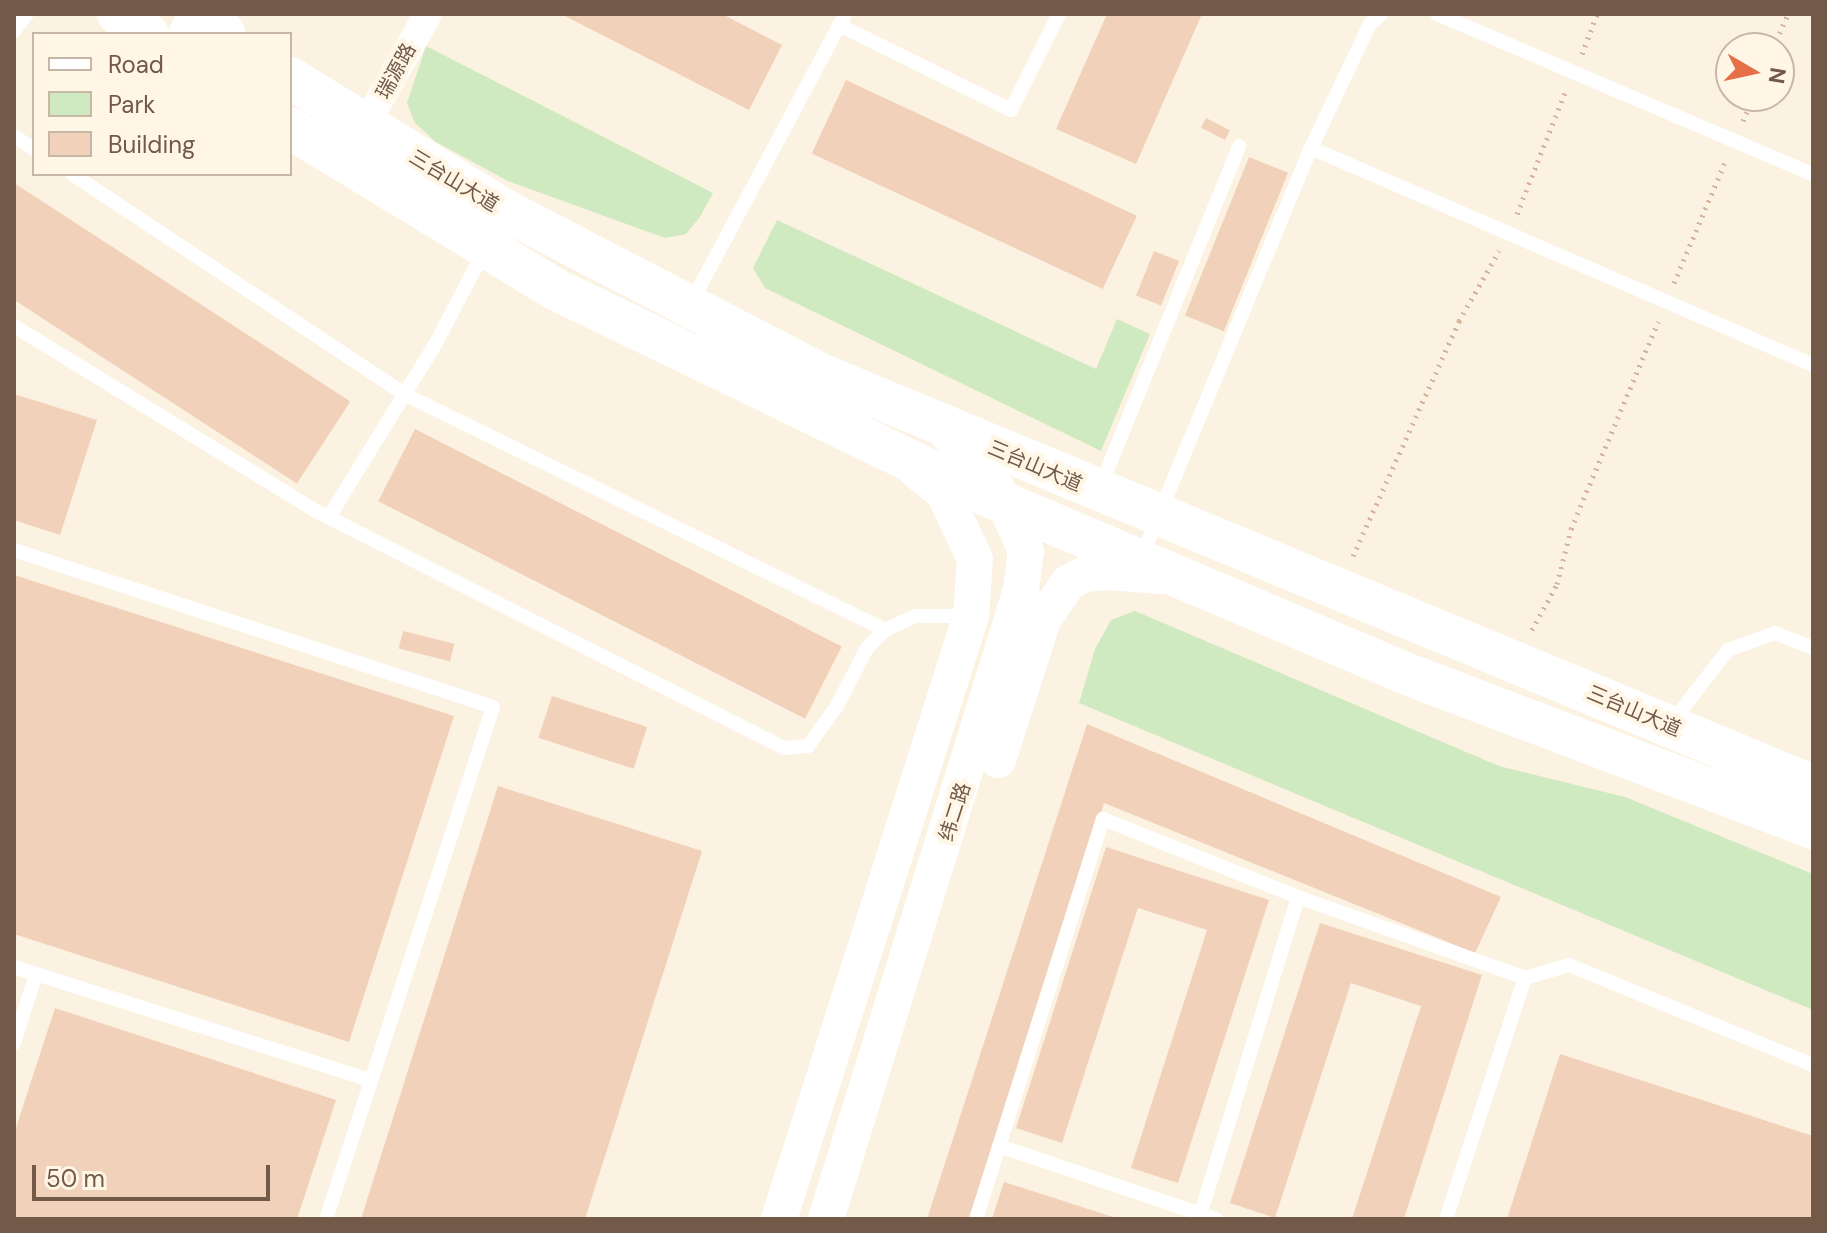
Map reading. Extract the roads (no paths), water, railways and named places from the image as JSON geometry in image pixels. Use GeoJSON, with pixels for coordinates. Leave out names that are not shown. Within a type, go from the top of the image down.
{"type":"FeatureCollection","features":[{"type":"Feature","properties":{"kind":"main road"},"geometry":{"type":"LineString","coordinates":[[118,14],[145,32]]}},
{"type":"Feature","properties":{"kind":"main road"},"geometry":{"type":"LineString","coordinates":[[196,14],[222,32]]}},
{"type":"Feature","properties":{"kind":"main road","name":"三台山大道"},"geometry":{"type":"LineString","coordinates":[[292,79],[364,127],[506,211],[679,326],[890,451],[1004,503],[1415,677],[1813,828]]}},
{"type":"Feature","properties":{"kind":"main road","name":"三台山大道"},"geometry":{"type":"LineString","coordinates":[[292,129],[485,248],[679,326],[820,374],[1158,518],[1813,786]]}},
{"type":"Feature","properties":{"kind":"street","name":"瑞源路"},"geometry":{"type":"LineString","coordinates":[[364,127],[428,14]]}},
{"type":"Feature","properties":{"kind":"street","name":"纬二路"},"geometry":{"type":"LineString","coordinates":[[826,1219],[1018,610],[1026,552],[1004,503],[974,457],[938,425]]}},
{"type":"Feature","properties":{"kind":"street","name":"纬二路"},"geometry":{"type":"LineString","coordinates":[[779,1219],[971,616],[975,559],[958,517],[944,493],[890,451]]}},
{"type":"Feature","properties":{"kind":"street"},"geometry":{"type":"LineString","coordinates":[[898,991],[956,888],[1043,620],[1056,597],[1085,574],[1134,572],[1182,578]]}},
{"type":"Feature","properties":{"kind":"lane"},"geometry":{"type":"LineString","coordinates":[[14,31],[27,14]]}},
{"type":"Feature","properties":{"kind":"lane"},"geometry":{"type":"LineString","coordinates":[[175,32],[184,14]]}},
{"type":"Feature","properties":{"kind":"lane"},"geometry":{"type":"LineString","coordinates":[[679,326],[842,20],[1011,110],[1059,14]]}},
{"type":"Feature","properties":{"kind":"lane"},"geometry":{"type":"LineString","coordinates":[[1139,561],[1311,148],[1370,24],[1381,14]]}},
{"type":"Feature","properties":{"kind":"lane"},"geometry":{"type":"LineString","coordinates":[[1437,14],[1813,174]]}},
{"type":"Feature","properties":{"kind":"lane"},"geometry":{"type":"LineString","coordinates":[[14,136],[32,148]]}},
{"type":"Feature","properties":{"kind":"lane"},"geometry":{"type":"LineString","coordinates":[[1098,493],[1239,146]]}},
{"type":"Feature","properties":{"kind":"lane"},"geometry":{"type":"LineString","coordinates":[[1311,148],[1813,365]]}},
{"type":"Feature","properties":{"kind":"lane"},"geometry":{"type":"LineString","coordinates":[[75,176],[404,394],[885,630]]}},
{"type":"Feature","properties":{"kind":"lane"},"geometry":{"type":"LineString","coordinates":[[329,517],[404,394],[485,248]]}},
{"type":"Feature","properties":{"kind":"lane"},"geometry":{"type":"LineString","coordinates":[[14,326],[329,517],[795,750],[808,746],[837,706],[867,648],[885,630],[915,616],[971,616]]}},
{"type":"Feature","properties":{"kind":"lane"},"geometry":{"type":"LineString","coordinates":[[14,550],[493,707],[326,1219]]}},
{"type":"Feature","properties":{"kind":"lane"},"geometry":{"type":"LineString","coordinates":[[1669,726],[1728,650],[1775,633],[1813,648]]}},
{"type":"Feature","properties":{"kind":"lane"},"geometry":{"type":"LineString","coordinates":[[976,1219],[1103,819],[1298,897],[1525,978],[1569,965],[1813,1065]]}},
{"type":"Feature","properties":{"kind":"lane"},"geometry":{"type":"LineString","coordinates":[[1200,1216],[1298,897]]}},
{"type":"Feature","properties":{"kind":"lane"},"geometry":{"type":"LineString","coordinates":[[14,967],[371,1080]]}},
{"type":"Feature","properties":{"kind":"lane"},"geometry":{"type":"LineString","coordinates":[[14,1043],[36,974]]}},
{"type":"Feature","properties":{"kind":"lane"},"geometry":{"type":"LineString","coordinates":[[1446,1219],[1525,978]]}},
{"type":"Feature","properties":{"kind":"lane"},"geometry":{"type":"LineString","coordinates":[[999,1146],[1216,1219]]}}]}
